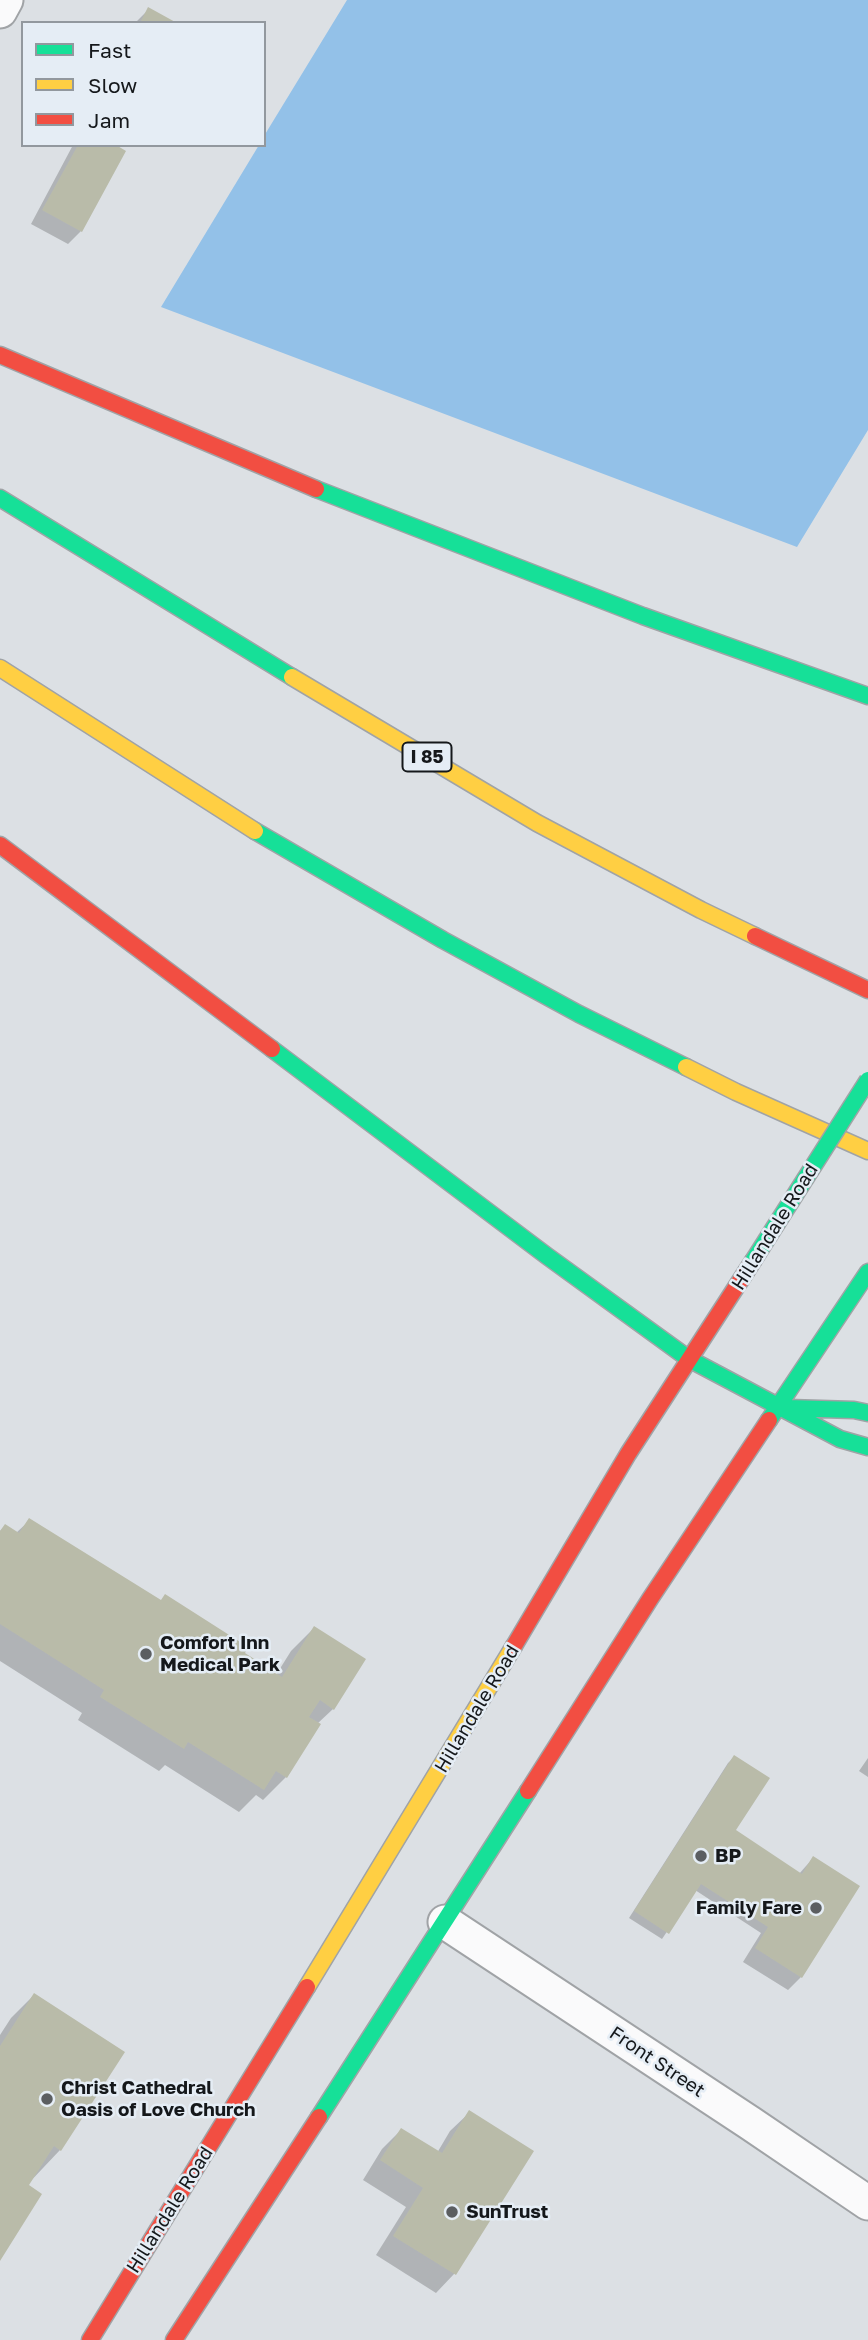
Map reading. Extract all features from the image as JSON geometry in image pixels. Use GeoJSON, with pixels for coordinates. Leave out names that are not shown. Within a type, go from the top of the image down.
{"type":"FeatureCollection","features":[{"type":"Feature","properties":{"kind":"main road"},"geometry":{"type":"LineString","coordinates":[[0,355],[338,499],[643,616],[868,696]]}},
{"type":"Feature","properties":{"kind":"main road","name":"I 85"},"geometry":{"type":"LineString","coordinates":[[0,498],[537,823],[701,910],[868,990]]}},
{"type":"Feature","properties":{"kind":"main road"},"geometry":{"type":"LineString","coordinates":[[0,668],[271,841],[443,940],[579,1014],[736,1093],[868,1151]]}},
{"type":"Feature","properties":{"kind":"main road"},"geometry":{"type":"LineString","coordinates":[[0,845],[536,1248],[689,1359],[840,1439],[868,1447]]}},
{"type":"Feature","properties":{"kind":"main road","name":"Hillandale Road"},"geometry":{"type":"LineString","coordinates":[[90,2340],[303,1997],[621,1466],[868,1080]]}},
{"type":"Feature","properties":{"kind":"main road"},"geometry":{"type":"LineString","coordinates":[[174,2340],[445,1923],[650,1599],[868,1272]]}},
{"type":"Feature","properties":{"kind":"main road"},"geometry":{"type":"LineString","coordinates":[[779,1408],[854,1410],[868,1413]]}},
{"type":"Feature","properties":{"kind":"street"},"geometry":{"type":"LineString","coordinates":[[0,11],[6,0]]}},
{"type":"Feature","properties":{"kind":"street","name":"Front Street"},"geometry":{"type":"LineString","coordinates":[[445,1923],[868,2203]]}},
{"type":"Feature","properties":{"kind":"shaded area"},"geometry":{"type":"Polygon","coordinates":[[[347,0],[868,0],[868,430],[797,547],[161,307],[258,147],[266,147],[266,133],[347,0]]]}},
{"type":"Feature","properties":{"kind":"building"},"geometry":{"type":"Polygon","coordinates":[[[148,7],[173,21],[141,21],[148,7]]]}},
{"type":"Feature","properties":{"kind":"building"},"geometry":{"type":"Polygon","coordinates":[[[77,147],[119,147],[126,151],[82,232],[42,210],[77,147]]]}},
{"type":"Feature","properties":{"kind":"building","name":"Comfort Inn Medical Park"},"geometry":{"type":"Polygon","coordinates":[[[29,1518],[161,1600],[165,1594],[248,1647],[245,1653],[282,1677],[314,1626],[366,1659],[334,1710],[320,1700],[309,1717],[321,1724],[287,1778],[276,1771],[264,1790],[188,1742],[184,1749],[100,1697],[104,1690],[0,1624],[0,1531],[5,1524],[19,1533],[29,1518]]]}},
{"type":"Feature","properties":{"kind":"building"},"geometry":{"type":"Polygon","coordinates":[[[734,1755],[770,1778],[736,1830],[802,1874],[813,1856],[860,1886],[802,1978],[755,1948],[768,1927],[701,1884],[669,1934],[634,1911],[734,1755]]]}},
{"type":"Feature","properties":{"kind":"building","name":"Christ Cathedral Oasis of Love Church"},"geometry":{"type":"Polygon","coordinates":[[[34,1993],[125,2052],[61,2151],[54,2146],[29,2185],[42,2194],[0,2261],[0,2046],[34,1993]]]}},
{"type":"Feature","properties":{"kind":"building","name":"SunTrust"},"geometry":{"type":"Polygon","coordinates":[[[469,2110],[534,2151],[456,2275],[393,2236],[423,2188],[380,2160],[401,2128],[442,2153],[469,2110]]]}},
{"type":"Feature","properties":{"kind":"traffic: fast"},"geometry":{"type":"LineString","coordinates":[[316,489],[643,616],[868,696]]}},
{"type":"Feature","properties":{"kind":"traffic: fast"},"geometry":{"type":"LineString","coordinates":[[0,498],[292,677]]}},
{"type":"Feature","properties":{"kind":"traffic: fast"},"geometry":{"type":"LineString","coordinates":[[255,831],[443,940],[579,1014],[686,1067]]}},
{"type":"Feature","properties":{"kind":"traffic: fast"},"geometry":{"type":"LineString","coordinates":[[272,1049],[689,1359]]}},
{"type":"Feature","properties":{"kind":"traffic: fast"},"geometry":{"type":"LineString","coordinates":[[753,1261],[868,1080]]}},
{"type":"Feature","properties":{"kind":"traffic: fast"},"geometry":{"type":"LineString","coordinates":[[769,1420],[868,1272]]}},
{"type":"Feature","properties":{"kind":"traffic: fast"},"geometry":{"type":"LineString","coordinates":[[689,1359],[840,1439],[868,1447]]}},
{"type":"Feature","properties":{"kind":"traffic: fast"},"geometry":{"type":"LineString","coordinates":[[788,1408],[854,1410],[868,1413]]}},
{"type":"Feature","properties":{"kind":"traffic: fast"},"geometry":{"type":"LineString","coordinates":[[319,2117],[528,1791]]}},
{"type":"Feature","properties":{"kind":"traffic: slow"},"geometry":{"type":"LineString","coordinates":[[0,668],[255,831]]}},
{"type":"Feature","properties":{"kind":"traffic: slow"},"geometry":{"type":"LineString","coordinates":[[292,677],[537,823],[755,936]]}},
{"type":"Feature","properties":{"kind":"traffic: slow"},"geometry":{"type":"LineString","coordinates":[[686,1067],[868,1151]]}},
{"type":"Feature","properties":{"kind":"traffic: slow"},"geometry":{"type":"LineString","coordinates":[[307,1987],[514,1646]]}},
{"type":"Feature","properties":{"kind":"traffic: jam"},"geometry":{"type":"LineString","coordinates":[[0,355],[316,489]]}},
{"type":"Feature","properties":{"kind":"traffic: jam"},"geometry":{"type":"LineString","coordinates":[[0,845],[272,1049]]}},
{"type":"Feature","properties":{"kind":"traffic: jam"},"geometry":{"type":"LineString","coordinates":[[755,936],[868,990]]}},
{"type":"Feature","properties":{"kind":"traffic: jam"},"geometry":{"type":"LineString","coordinates":[[514,1646],[628,1454],[753,1261]]}},
{"type":"Feature","properties":{"kind":"traffic: jam"},"geometry":{"type":"LineString","coordinates":[[528,1791],[650,1599],[769,1420]]}},
{"type":"Feature","properties":{"kind":"traffic: jam"},"geometry":{"type":"LineString","coordinates":[[90,2340],[307,1987]]}},
{"type":"Feature","properties":{"kind":"traffic: jam"},"geometry":{"type":"LineString","coordinates":[[174,2340],[319,2117]]}},
{"type":"Feature","properties":{"kind":"place","name":"Comfort Inn Medical Park"},"geometry":{"type":"Point","coordinates":[146,1654]}},
{"type":"Feature","properties":{"kind":"place","name":"BP"},"geometry":{"type":"Point","coordinates":[701,1856]}},
{"type":"Feature","properties":{"kind":"place","name":"Family Fare"},"geometry":{"type":"Point","coordinates":[816,1908]}},
{"type":"Feature","properties":{"kind":"place","name":"Christ Cathedral Oasis of Love Church"},"geometry":{"type":"Point","coordinates":[47,2099]}},
{"type":"Feature","properties":{"kind":"place","name":"SunTrust"},"geometry":{"type":"Point","coordinates":[452,2212]}}]}
